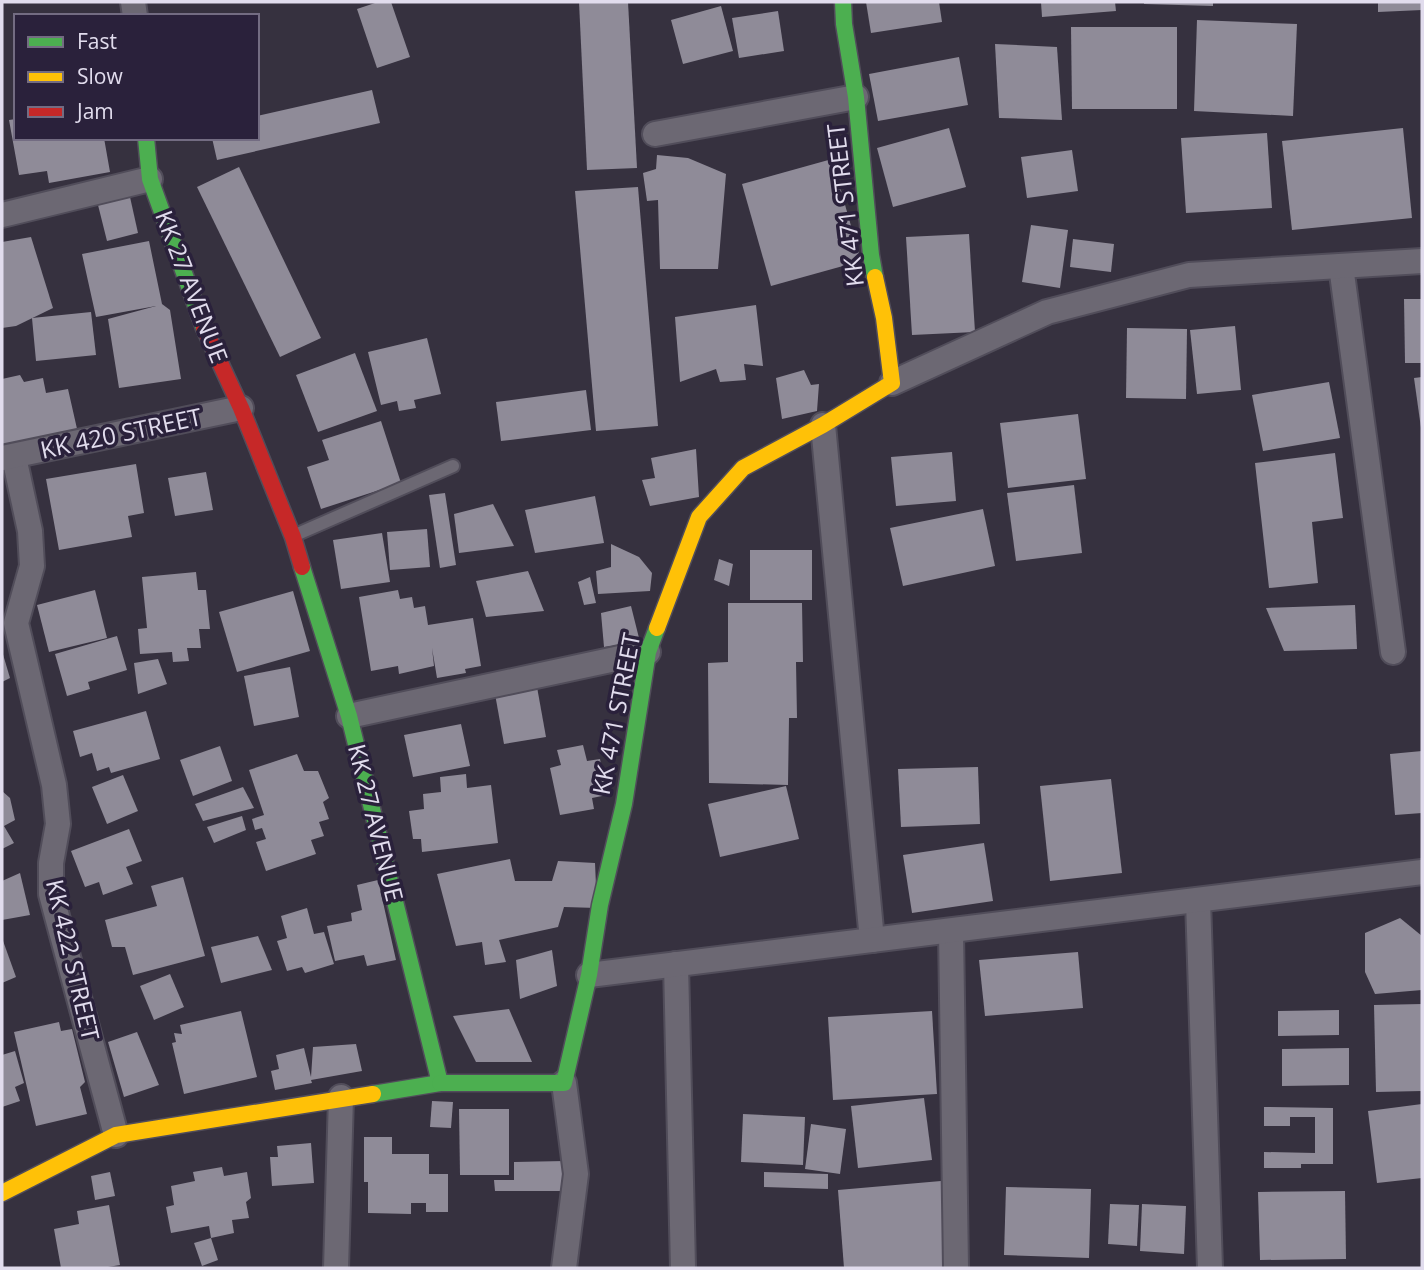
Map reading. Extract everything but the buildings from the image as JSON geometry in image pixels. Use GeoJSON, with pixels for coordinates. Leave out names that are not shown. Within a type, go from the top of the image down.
{"type":"FeatureCollection","features":[{"type":"Feature","properties":{"kind":"street","name":"KK 471 STREET"},"geometry":{"type":"LineString","coordinates":[[564,1083],[589,975],[600,905],[624,804],[648,652],[699,517],[743,468],[823,425],[892,383],[884,318],[871,255],[856,97],[844,23],[844,2]]}},
{"type":"Feature","properties":{"kind":"street"},"geometry":{"type":"LineString","coordinates":[[655,134],[856,97]]}},
{"type":"Feature","properties":{"kind":"street","name":"KK 27 AVENUE"},"geometry":{"type":"LineString","coordinates":[[146,140],[150,179],[206,332],[293,537],[349,716],[440,1083]]}},
{"type":"Feature","properties":{"kind":"street"},"geometry":{"type":"LineString","coordinates":[[2,215],[150,179]]}},
{"type":"Feature","properties":{"kind":"street"},"geometry":{"type":"LineString","coordinates":[[892,383],[1047,312],[1189,275],[1422,261]]}},
{"type":"Feature","properties":{"kind":"street"},"geometry":{"type":"LineString","coordinates":[[1342,266],[1393,652]]}},
{"type":"Feature","properties":{"kind":"street","name":"KK 420 STREET"},"geometry":{"type":"LineString","coordinates":[[8,458],[240,408]]}},
{"type":"Feature","properties":{"kind":"street"},"geometry":{"type":"LineString","coordinates":[[823,425],[872,940]]}},
{"type":"Feature","properties":{"kind":"street","name":"KK 422 STREET"},"geometry":{"type":"LineString","coordinates":[[8,458],[30,531],[32,566],[16,623],[54,785],[58,824],[51,863],[51,894],[116,1135]]}},
{"type":"Feature","properties":{"kind":"street"},"geometry":{"type":"LineString","coordinates":[[349,716],[648,652]]}},
{"type":"Feature","properties":{"kind":"street"},"geometry":{"type":"LineString","coordinates":[[589,975],[1422,872]]}},
{"type":"Feature","properties":{"kind":"street"},"geometry":{"type":"LineString","coordinates":[[1198,900],[1210,1268]]}},
{"type":"Feature","properties":{"kind":"street"},"geometry":{"type":"LineString","coordinates":[[951,931],[956,1268]]}},
{"type":"Feature","properties":{"kind":"street"},"geometry":{"type":"LineString","coordinates":[[677,964],[683,1268]]}},
{"type":"Feature","properties":{"kind":"street"},"geometry":{"type":"LineString","coordinates":[[2,1193],[116,1135],[440,1083],[564,1083],[576,1174],[565,1268]]}},
{"type":"Feature","properties":{"kind":"street"},"geometry":{"type":"LineString","coordinates":[[336,1268],[341,1097]]}},
{"type":"Feature","properties":{"kind":"lane"},"geometry":{"type":"LineString","coordinates":[[293,537],[453,466]]}},
{"type":"Feature","properties":{"kind":"traffic: fast"},"geometry":{"type":"LineString","coordinates":[[843,2],[875,277]]}},
{"type":"Feature","properties":{"kind":"traffic: fast"},"geometry":{"type":"LineString","coordinates":[[146,140],[150,179],[204,328]]}},
{"type":"Feature","properties":{"kind":"traffic: fast"},"geometry":{"type":"LineString","coordinates":[[302,567],[349,716],[440,1083],[373,1094]]}},
{"type":"Feature","properties":{"kind":"traffic: fast"},"geometry":{"type":"LineString","coordinates":[[440,1083],[564,1083],[589,975],[600,905],[624,804],[648,652],[657,628]]}},
{"type":"Feature","properties":{"kind":"traffic: slow"},"geometry":{"type":"LineString","coordinates":[[657,628],[699,517],[743,468],[823,425],[892,383],[884,318],[875,277]]}},
{"type":"Feature","properties":{"kind":"traffic: slow"},"geometry":{"type":"LineString","coordinates":[[2,1193],[116,1135],[373,1094]]}},
{"type":"Feature","properties":{"kind":"traffic: jam"},"geometry":{"type":"LineString","coordinates":[[204,328],[241,408],[293,537],[302,567]]}}]}
